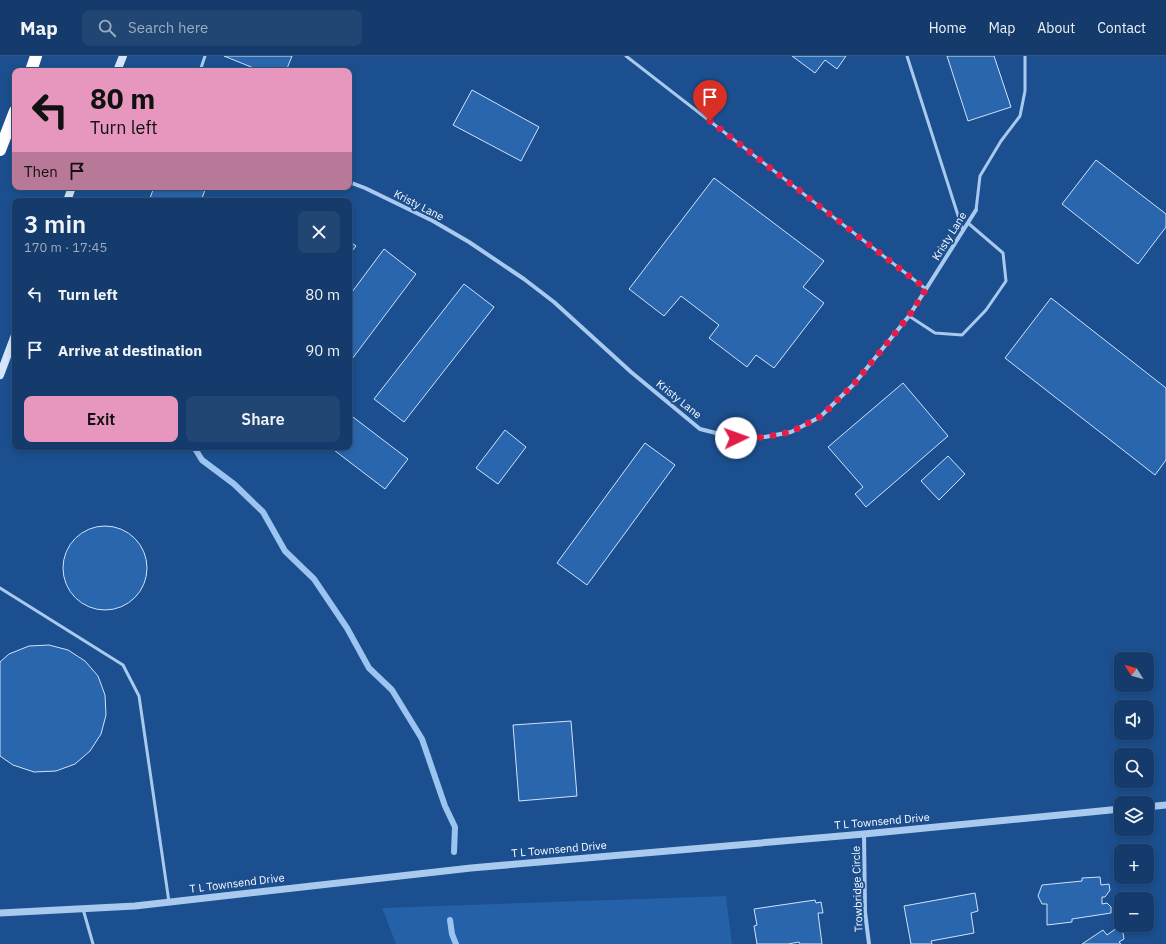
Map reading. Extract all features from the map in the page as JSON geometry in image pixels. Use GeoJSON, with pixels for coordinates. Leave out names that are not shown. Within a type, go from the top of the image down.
{"type":"FeatureCollection","features":[{"type":"Feature","properties":{"kind":"highway"},"geometry":{"type":"LineString","coordinates":[[31,68],[36,56]]}},
{"type":"Feature","properties":{"kind":"highway"},"geometry":{"type":"LineString","coordinates":[[0,150],[12,119]]}},
{"type":"Feature","properties":{"kind":"main road"},"geometry":{"type":"LineString","coordinates":[[118,68],[123,56]]}},
{"type":"Feature","properties":{"kind":"main road"},"geometry":{"type":"LineString","coordinates":[[0,374],[12,343]]}},
{"type":"Feature","properties":{"kind":"street","name":"Kristy Lane"},"geometry":{"type":"LineString","coordinates":[[352,183],[366,188],[433,221],[481,250],[524,279],[554,302],[631,372],[700,429],[736,438],[765,437],[791,432],[820,417],[854,384],[909,316],[976,210]]}},
{"type":"Feature","properties":{"kind":"street"},"geometry":{"type":"LineString","coordinates":[[1154,806],[1166,805]]}},
{"type":"Feature","properties":{"kind":"street","name":"T L Townsend Drive"},"geometry":{"type":"LineString","coordinates":[[0,913],[135,906],[471,868],[864,834],[1114,810]]}},
{"type":"Feature","properties":{"kind":"street","name":"Trowbridge Circle"},"geometry":{"type":"LineString","coordinates":[[864,834],[865,905],[869,944]]}},
{"type":"Feature","properties":{"kind":"lane"},"geometry":{"type":"LineString","coordinates":[[201,68],[205,56]]}},
{"type":"Feature","properties":{"kind":"lane"},"geometry":{"type":"LineString","coordinates":[[626,56],[926,289]]}},
{"type":"Feature","properties":{"kind":"lane"},"geometry":{"type":"LineString","coordinates":[[907,56],[963,231]]}},
{"type":"Feature","properties":{"kind":"lane"},"geometry":{"type":"LineString","coordinates":[[976,210],[980,176],[1001,141],[1020,116],[1025,91],[1025,56]]}},
{"type":"Feature","properties":{"kind":"lane"},"geometry":{"type":"LineString","coordinates":[[909,316],[935,333],[962,335],[986,310],[1006,281],[1003,253],[968,223]]}},
{"type":"Feature","properties":{"kind":"lane"},"geometry":{"type":"LineString","coordinates":[[0,588],[123,665],[139,696],[169,902]]}},
{"type":"Feature","properties":{"kind":"lane"},"geometry":{"type":"LineString","coordinates":[[83,909],[93,944]]}},
{"type":"Feature","properties":{"kind":"shaded area"},"geometry":{"type":"Polygon","coordinates":[[[726,896],[732,944],[396,944],[382,908],[726,896]]]}},
{"type":"Feature","properties":{"kind":"building"},"geometry":{"type":"Polygon","coordinates":[[[224,56],[292,56],[287,68],[254,68],[224,56]]]}},
{"type":"Feature","properties":{"kind":"building"},"geometry":{"type":"Polygon","coordinates":[[[792,56],[846,56],[837,69],[825,60],[815,73],[792,56]]]}},
{"type":"Feature","properties":{"kind":"building"},"geometry":{"type":"Polygon","coordinates":[[[947,56],[994,56],[1011,107],[968,121],[947,56]]]}},
{"type":"Feature","properties":{"kind":"building"},"geometry":{"type":"Polygon","coordinates":[[[472,90],[539,127],[521,161],[453,125],[472,90]]]}},
{"type":"Feature","properties":{"kind":"building"},"geometry":{"type":"Polygon","coordinates":[[[1096,160],[1166,214],[1166,227],[1138,264],[1062,204],[1096,160]]]}},
{"type":"Feature","properties":{"kind":"building"},"geometry":{"type":"Polygon","coordinates":[[[714,178],[824,261],[803,287],[824,303],[774,368],[756,355],[747,367],[709,338],[719,325],[681,296],[664,316],[629,289],[714,178]]]}},
{"type":"Feature","properties":{"kind":"building"},"geometry":{"type":"Polygon","coordinates":[[[153,190],[205,190],[202,198],[150,198],[153,190]]]}},
{"type":"Feature","properties":{"kind":"building"},"geometry":{"type":"Polygon","coordinates":[[[352,243],[356,246],[352,251],[352,243]]]}},
{"type":"Feature","properties":{"kind":"building"},"geometry":{"type":"Polygon","coordinates":[[[384,249],[416,274],[352,359],[352,292],[384,249]]]}},
{"type":"Feature","properties":{"kind":"building"},"geometry":{"type":"Polygon","coordinates":[[[464,284],[494,307],[404,422],[374,399],[464,284]]]}},
{"type":"Feature","properties":{"kind":"building"},"geometry":{"type":"Polygon","coordinates":[[[1051,298],[1166,388],[1166,460],[1155,475],[1005,358],[1051,298]]]}},
{"type":"Feature","properties":{"kind":"building"},"geometry":{"type":"Polygon","coordinates":[[[903,383],[948,436],[866,507],[855,494],[863,487],[828,447],[903,383]]]}},
{"type":"Feature","properties":{"kind":"building"},"geometry":{"type":"Polygon","coordinates":[[[352,416],[408,459],[385,489],[334,450],[352,450],[352,416]]]}},
{"type":"Feature","properties":{"kind":"building"},"geometry":{"type":"Polygon","coordinates":[[[505,430],[526,447],[498,484],[476,468],[505,430]]]}},
{"type":"Feature","properties":{"kind":"building"},"geometry":{"type":"Polygon","coordinates":[[[645,443],[675,465],[587,585],[557,563],[645,443]]]}},
{"type":"Feature","properties":{"kind":"building"},"geometry":{"type":"Polygon","coordinates":[[[948,456],[965,474],[939,500],[921,481],[948,456]]]}},
{"type":"Feature","properties":{"kind":"building"},"geometry":{"type":"Polygon","coordinates":[[[105,526],[113,527],[128,533],[140,545],[146,560],[146,576],[140,591],[128,603],[113,609],[105,610],[97,609],[82,603],[70,591],[64,576],[63,568],[64,560],[70,545],[82,533],[97,527],[105,526]]]}},
{"type":"Feature","properties":{"kind":"building"},"geometry":{"type":"Polygon","coordinates":[[[49,645],[68,650],[85,661],[98,676],[105,695],[106,715],[101,734],[90,751],[75,764],[56,771],[34,772],[13,765],[0,756],[0,662],[9,654],[29,646],[49,645]]]}},
{"type":"Feature","properties":{"kind":"building"},"geometry":{"type":"Polygon","coordinates":[[[571,721],[577,796],[519,801],[513,725],[571,721]]]}},
{"type":"Feature","properties":{"kind":"building"},"geometry":{"type":"Polygon","coordinates":[[[1100,877],[1101,885],[1109,884],[1110,890],[1105,897],[1102,897],[1102,904],[1107,903],[1111,907],[1111,913],[1072,919],[1072,922],[1047,925],[1047,904],[1042,904],[1038,896],[1042,885],[1082,881],[1082,878],[1100,877]]]}},
{"type":"Feature","properties":{"kind":"building"},"geometry":{"type":"Polygon","coordinates":[[[975,893],[978,911],[971,913],[974,933],[931,941],[932,944],[911,944],[904,906],[975,893]]]}},
{"type":"Feature","properties":{"kind":"building"},"geometry":{"type":"Polygon","coordinates":[[[815,900],[816,903],[821,902],[823,913],[818,913],[822,944],[800,944],[799,942],[788,944],[757,944],[754,926],[757,925],[754,909],[815,900]]]}},
{"type":"Feature","properties":{"kind":"building"},"geometry":{"type":"Polygon","coordinates":[[[1103,930],[1107,935],[1114,930],[1114,932],[1123,933],[1124,939],[1119,942],[1121,944],[1082,944],[1103,930]]]}},
{"type":"Feature","properties":{"kind":"waterway"},"geometry":{"type":"LineString","coordinates":[[196,450],[202,460],[234,484],[263,512],[285,551],[314,579],[347,628],[369,668],[392,690],[422,739],[445,806],[455,827],[454,852]]}},
{"type":"Feature","properties":{"kind":"waterway"},"geometry":{"type":"LineString","coordinates":[[450,920],[452,934],[456,944]]}},
{"type":"Feature","properties":{"kind":"route"},"geometry":{"type":"LineString","coordinates":[[710,121],[926,289],[909,316],[854,384],[820,417],[791,432],[765,437],[736,438]]}}]}
